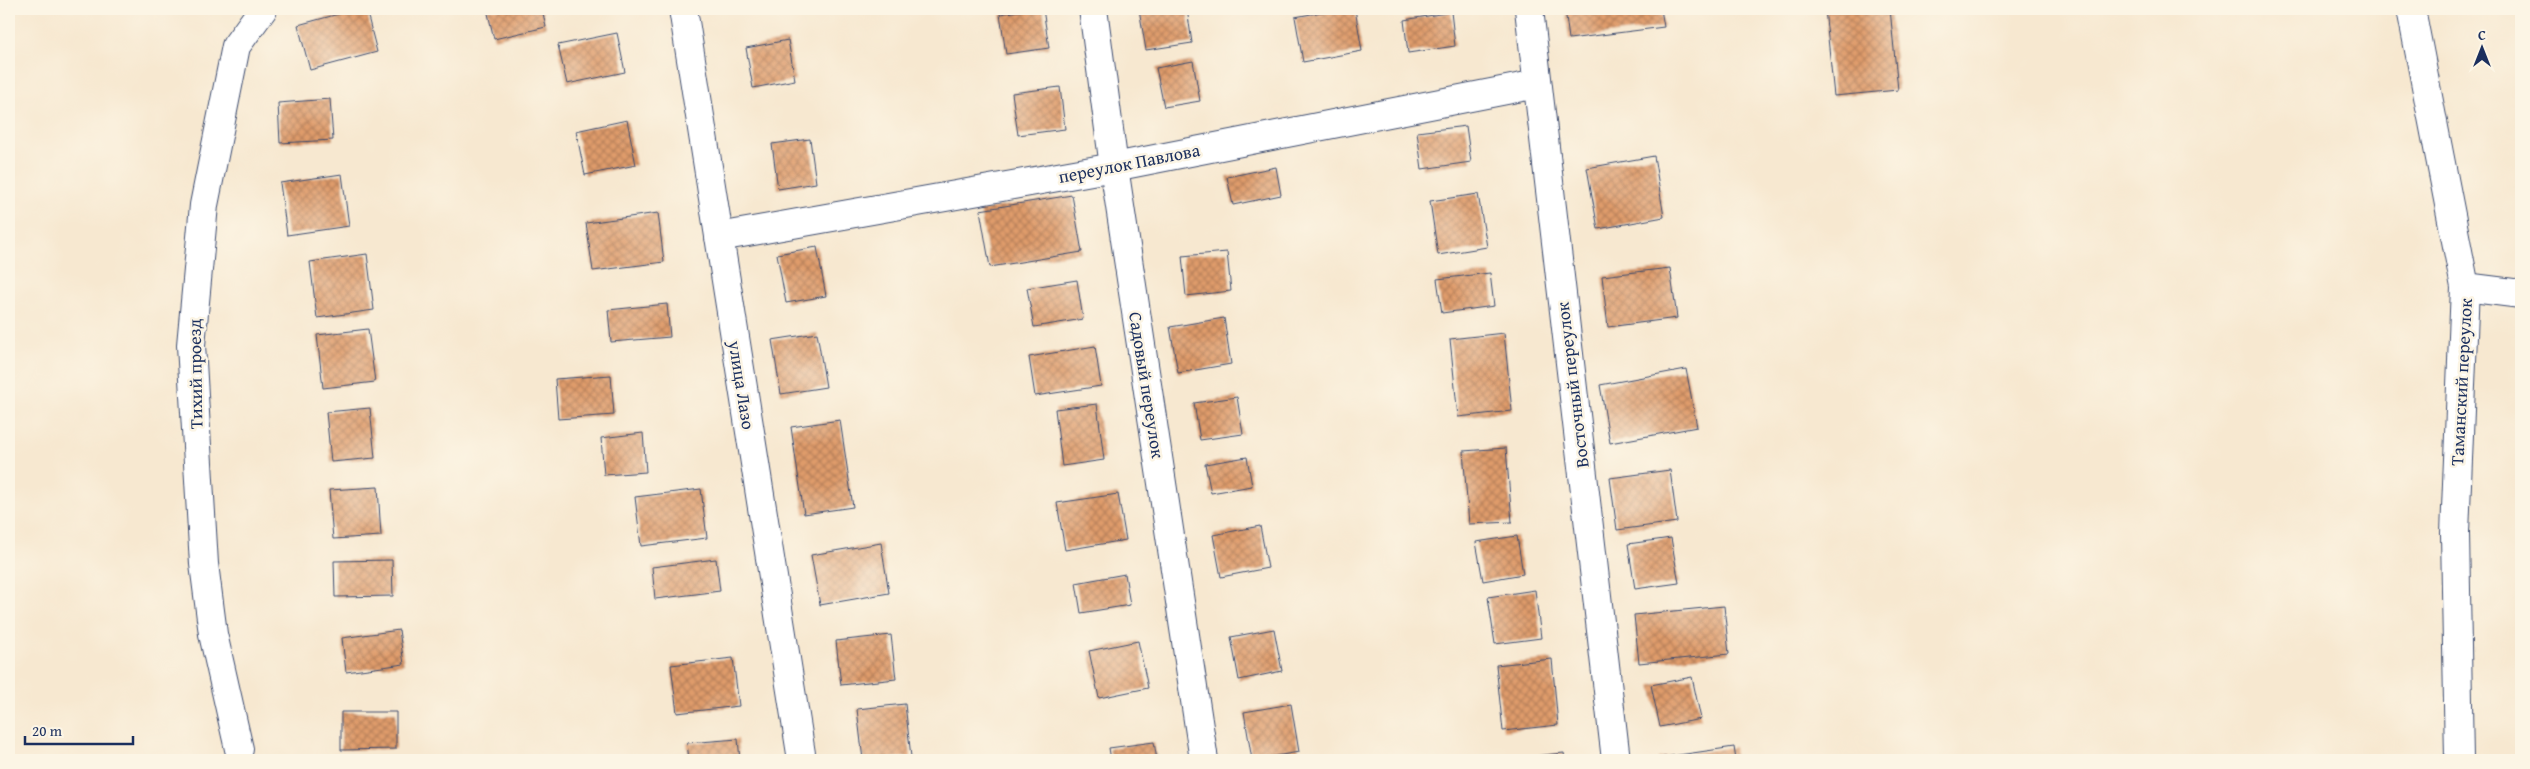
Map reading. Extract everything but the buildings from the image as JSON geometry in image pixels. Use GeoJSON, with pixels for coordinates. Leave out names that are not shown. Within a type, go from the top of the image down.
{"type":"FeatureCollection","features":[{"type":"Feature","properties":{"kind":"street","name":"Тихий проезд"},"geometry":{"type":"LineString","coordinates":[[239,749],[213,634],[204,564],[191,345],[204,205],[236,46],[263,9]]}},
{"type":"Feature","properties":{"kind":"street","name":"улица Лазо"},"geometry":{"type":"LineString","coordinates":[[683,9],[802,760]]}},
{"type":"Feature","properties":{"kind":"street","name":"Садовый переулок"},"geometry":{"type":"LineString","coordinates":[[1093,9],[1114,166],[1204,760]]}},
{"type":"Feature","properties":{"kind":"street","name":"Восточный переулок"},"geometry":{"type":"LineString","coordinates":[[1529,9],[1616,760]]}},
{"type":"Feature","properties":{"kind":"street","name":"Таманский переулок"},"geometry":{"type":"LineString","coordinates":[[2411,9],[2465,287],[2454,533],[2459,760]]}},
{"type":"Feature","properties":{"kind":"street","name":"переулок Павлова"},"geometry":{"type":"LineString","coordinates":[[719,237],[1114,166],[1538,84]]}},
{"type":"Feature","properties":{"kind":"street"},"geometry":{"type":"LineString","coordinates":[[2465,287],[2521,294]]}}]}
